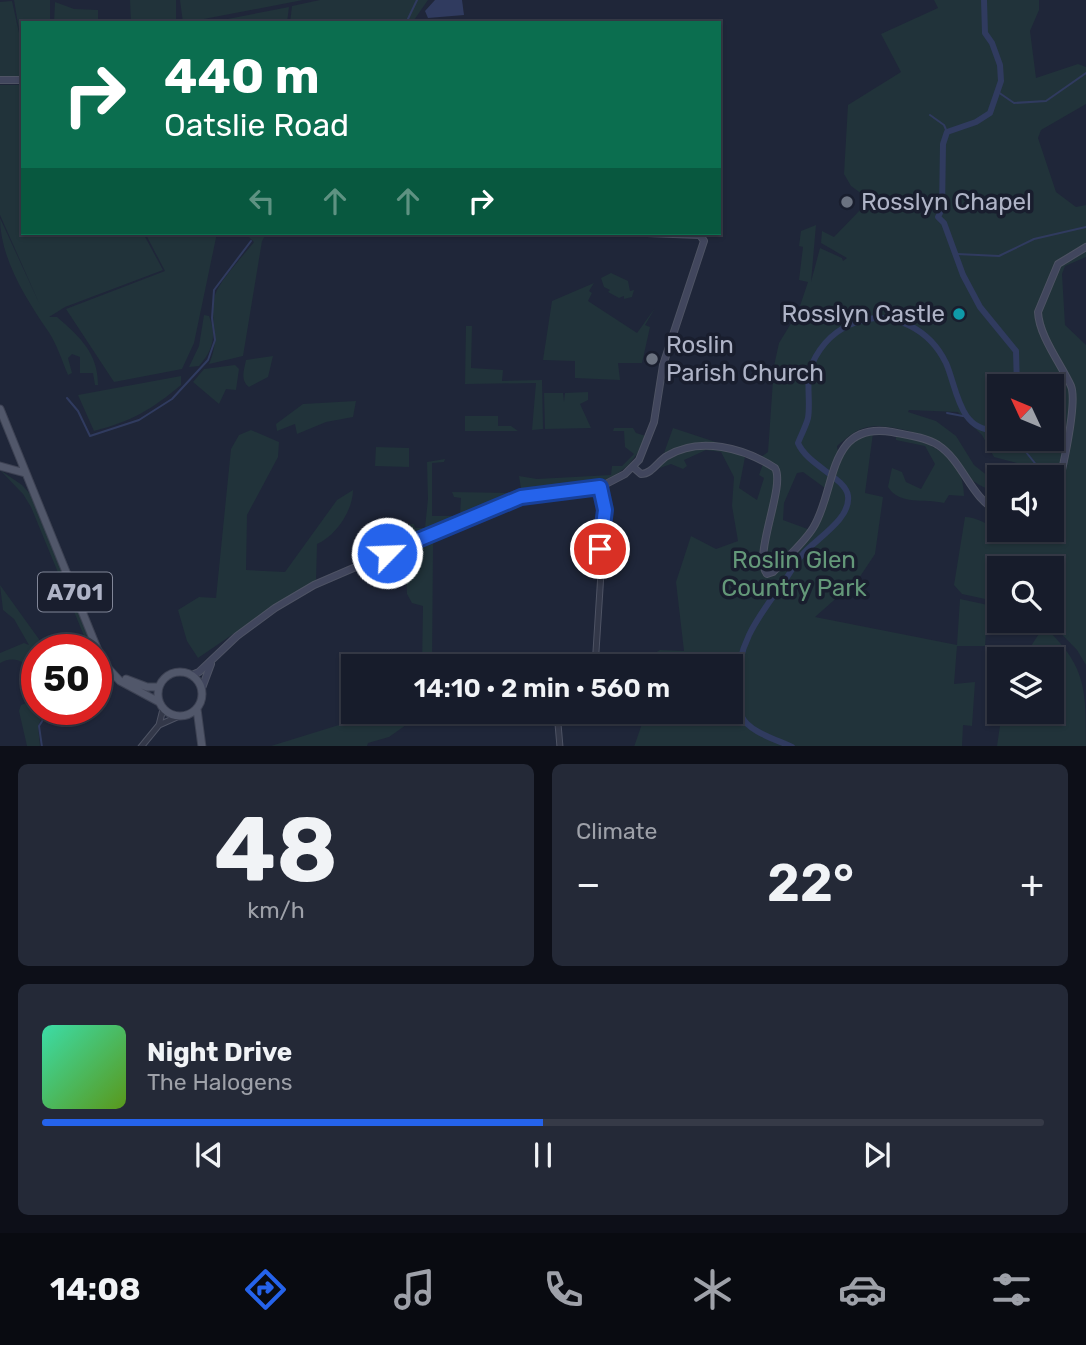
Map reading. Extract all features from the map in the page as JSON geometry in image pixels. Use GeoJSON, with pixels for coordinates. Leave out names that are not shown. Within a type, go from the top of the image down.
{"type":"FeatureCollection","features":[{"type":"Feature","properties":{"kind":"main road"},"geometry":{"type":"LineString","coordinates":[[0,80],[21,80]]}},
{"type":"Feature","properties":{"kind":"main road"},"geometry":{"type":"LineString","coordinates":[[161,706],[159,687],[172,673],[192,675],[237,636],[275,608],[314,585],[521,497],[600,487],[633,467],[650,436],[663,365],[704,237],[675,235]]}},
{"type":"Feature","properties":{"kind":"main road"},"geometry":{"type":"LineString","coordinates":[[1064,465],[1074,401],[1070,385],[1055,360],[1038,312],[1058,264],[1086,247]]}},
{"type":"Feature","properties":{"kind":"main road","name":"A701"},"geometry":{"type":"LineString","coordinates":[[0,408],[92,634]]}},
{"type":"Feature","properties":{"kind":"main road"},"geometry":{"type":"LineString","coordinates":[[633,467],[641,474],[647,474],[670,454],[709,443],[775,468],[779,481],[767,535],[763,569],[767,574],[773,572],[813,528],[835,466],[847,444],[863,432],[880,430],[928,440],[944,450],[969,486],[987,502]]}},
{"type":"Feature","properties":{"kind":"main road"},"geometry":{"type":"LineString","coordinates":[[0,466],[26,473]]}},
{"type":"Feature","properties":{"kind":"main road"},"geometry":{"type":"LineString","coordinates":[[202,746],[197,709],[213,659]]}},
{"type":"Feature","properties":{"kind":"main road","name":"A701"},"geometry":{"type":"LineString","coordinates":[[112,667],[129,681],[147,687],[159,687]]}},
{"type":"Feature","properties":{"kind":"main road","name":"A701"},"geometry":{"type":"LineString","coordinates":[[112,673],[120,681],[161,706],[180,717],[192,720],[201,737]]}},
{"type":"Feature","properties":{"kind":"main road"},"geometry":{"type":"LineString","coordinates":[[192,675],[202,688]]}},
{"type":"Feature","properties":{"kind":"main road"},"geometry":{"type":"LineString","coordinates":[[180,717],[197,709]]}},
{"type":"Feature","properties":{"kind":"street"},"geometry":{"type":"LineString","coordinates":[[596,654],[605,510],[600,487]]}},
{"type":"Feature","properties":{"kind":"street"},"geometry":{"type":"LineString","coordinates":[[159,725],[161,706]]}},
{"type":"Feature","properties":{"kind":"street"},"geometry":{"type":"LineString","coordinates":[[142,746],[159,725],[180,717]]}},
{"type":"Feature","properties":{"kind":"street"},"geometry":{"type":"LineString","coordinates":[[558,724],[560,746]]}},
{"type":"Feature","properties":{"kind":"green space"},"geometry":{"type":"Polygon","coordinates":[[[14,0],[50,0],[50,21],[21,21],[21,42],[14,0]]]}},
{"type":"Feature","properties":{"kind":"green space"},"geometry":{"type":"Polygon","coordinates":[[[130,0],[176,0],[176,21],[131,21],[130,0]]]}},
{"type":"Feature","properties":{"kind":"green space"},"geometry":{"type":"Polygon","coordinates":[[[180,0],[303,0],[193,21],[183,21],[180,0]]]}},
{"type":"Feature","properties":{"kind":"green space"},"geometry":{"type":"Polygon","coordinates":[[[320,0],[428,0],[413,21],[290,21],[292,6],[320,0]]]}},
{"type":"Feature","properties":{"kind":"green space","name":"Roslin Glen Country Park"},"geometry":{"type":"Polygon","coordinates":[[[934,0],[1039,0],[1039,10],[1030,31],[1036,78],[1078,64],[1086,67],[1086,104],[1041,130],[1038,138],[1056,192],[1076,207],[1086,205],[1086,257],[1065,266],[1062,274],[1065,325],[1086,345],[1086,665],[1077,650],[1061,633],[1064,633],[1064,556],[987,556],[987,599],[962,594],[954,585],[965,517],[987,524],[987,542],[1064,542],[1064,465],[1017,465],[994,457],[991,452],[1064,452],[1064,374],[987,374],[987,444],[982,435],[958,412],[908,412],[936,421],[956,436],[974,465],[987,475],[987,489],[969,477],[947,448],[931,438],[907,431],[872,426],[857,431],[837,446],[838,453],[859,437],[873,433],[865,493],[883,497],[875,554],[859,578],[815,617],[957,645],[960,599],[987,605],[985,646],[957,646],[954,684],[975,682],[972,726],[963,725],[962,746],[634,746],[642,724],[743,724],[743,654],[653,654],[660,650],[684,651],[676,582],[691,536],[716,549],[738,541],[732,506],[734,477],[721,452],[706,450],[684,460],[687,466],[683,469],[671,464],[657,469],[665,459],[686,449],[710,448],[734,453],[745,457],[739,488],[757,500],[764,478],[759,475],[763,464],[774,470],[777,484],[768,514],[781,477],[777,467],[746,452],[761,457],[768,452],[774,366],[779,343],[798,312],[808,282],[799,280],[803,247],[799,246],[801,231],[816,225],[811,282],[820,248],[842,258],[843,261],[847,258],[821,243],[822,231],[834,237],[863,207],[862,194],[851,186],[844,174],[848,105],[901,72],[881,34],[938,8],[934,0]],[[832,466],[825,488],[803,472],[797,473],[784,503],[783,520],[813,531],[825,509],[837,467],[832,466]]]}},
{"type":"Feature","properties":{"kind":"green space"},"geometry":{"type":"Polygon","coordinates":[[[12,1],[21,42],[21,77],[0,77],[0,2],[12,1]]]}},
{"type":"Feature","properties":{"kind":"green space"},"geometry":{"type":"Polygon","coordinates":[[[55,2],[74,9],[98,10],[98,21],[54,21],[55,2]]]}},
{"type":"Feature","properties":{"kind":"green space"},"geometry":{"type":"Polygon","coordinates":[[[289,7],[287,21],[217,21],[289,7]]]}},
{"type":"Feature","properties":{"kind":"green space"},"geometry":{"type":"Polygon","coordinates":[[[0,85],[21,85],[21,235],[144,235],[163,270],[65,307],[49,317],[57,317],[86,346],[95,364],[98,385],[95,385],[93,373],[80,373],[80,357],[72,354],[68,358],[72,373],[68,375],[54,341],[9,263],[0,218],[40,305],[0,215],[0,85]]]}},
{"type":"Feature","properties":{"kind":"green space"},"geometry":{"type":"Polygon","coordinates":[[[146,235],[217,235],[194,343],[182,369],[114,382],[66,309],[165,271],[146,235]]]}},
{"type":"Feature","properties":{"kind":"green space"},"geometry":{"type":"Polygon","coordinates":[[[247,235],[266,235],[262,241],[243,356],[209,364],[215,336],[215,295],[227,275],[254,242],[247,235]]]}},
{"type":"Feature","properties":{"kind":"green space"},"geometry":{"type":"Polygon","coordinates":[[[611,273],[628,281],[630,291],[634,290],[632,297],[619,298],[608,292],[610,290],[604,287],[601,278],[611,273]]]}},
{"type":"Feature","properties":{"kind":"green space"},"geometry":{"type":"Polygon","coordinates":[[[594,283],[589,291],[592,293],[588,301],[637,333],[655,308],[645,325],[650,327],[642,363],[618,363],[620,380],[575,378],[575,361],[543,360],[552,301],[594,283]]]}},
{"type":"Feature","properties":{"kind":"green space"},"geometry":{"type":"Polygon","coordinates":[[[204,315],[209,316],[213,330],[212,342],[208,354],[199,366],[189,367],[199,346],[204,315]]]}},
{"type":"Feature","properties":{"kind":"green space"},"geometry":{"type":"Polygon","coordinates":[[[466,326],[472,326],[471,368],[503,370],[502,381],[542,380],[543,429],[532,430],[536,383],[465,384],[466,326]]]}},
{"type":"Feature","properties":{"kind":"green space"},"geometry":{"type":"Polygon","coordinates":[[[273,356],[268,377],[249,387],[244,378],[246,360],[273,356]]]}},
{"type":"Feature","properties":{"kind":"green space"},"geometry":{"type":"Polygon","coordinates":[[[235,365],[239,369],[236,390],[226,389],[219,404],[193,382],[204,369],[235,365]]]}},
{"type":"Feature","properties":{"kind":"green space"},"geometry":{"type":"Polygon","coordinates":[[[181,376],[181,385],[150,408],[130,419],[94,431],[78,395],[181,376]]]}},
{"type":"Feature","properties":{"kind":"green space"},"geometry":{"type":"Polygon","coordinates":[[[588,392],[588,400],[580,404],[591,428],[545,429],[544,393],[563,393],[564,402],[565,393],[588,392]]]}},
{"type":"Feature","properties":{"kind":"green space"},"geometry":{"type":"Polygon","coordinates":[[[356,401],[353,417],[326,422],[297,434],[295,424],[277,431],[276,424],[303,404],[356,401]]]}},
{"type":"Feature","properties":{"kind":"green space"},"geometry":{"type":"Polygon","coordinates":[[[465,416],[498,416],[498,426],[511,426],[518,431],[465,431],[465,416]]]}},
{"type":"Feature","properties":{"kind":"green space"},"geometry":{"type":"Polygon","coordinates":[[[614,428],[633,428],[636,433],[646,436],[625,468],[611,477],[596,482],[525,492],[521,488],[519,476],[537,479],[611,475],[612,466],[622,466],[634,454],[625,447],[624,431],[613,431],[614,428]]]}},
{"type":"Feature","properties":{"kind":"green space"},"geometry":{"type":"Polygon","coordinates":[[[673,428],[725,445],[695,444],[664,453],[673,428]]]}},
{"type":"Feature","properties":{"kind":"green space"},"geometry":{"type":"Polygon","coordinates":[[[251,430],[279,442],[278,457],[247,515],[246,570],[285,572],[337,500],[353,490],[352,498],[347,514],[337,529],[317,544],[316,582],[295,592],[198,658],[187,641],[178,610],[199,597],[216,598],[231,449],[239,435],[251,430]]]}},
{"type":"Feature","properties":{"kind":"green space"},"geometry":{"type":"Polygon","coordinates":[[[896,435],[932,447],[951,461],[958,470],[964,496],[949,495],[944,503],[906,499],[893,493],[888,487],[892,468],[902,472],[906,482],[921,489],[935,464],[925,446],[896,440],[896,435]]]}},
{"type":"Feature","properties":{"kind":"green space"},"geometry":{"type":"Polygon","coordinates":[[[376,447],[409,448],[409,467],[375,466],[376,447]]]}},
{"type":"Feature","properties":{"kind":"green space"},"geometry":{"type":"Polygon","coordinates":[[[445,459],[444,462],[432,463],[432,516],[460,516],[461,498],[454,497],[452,492],[516,493],[408,540],[409,524],[414,524],[415,528],[425,528],[428,499],[427,462],[445,459]]]}},
{"type":"Feature","properties":{"kind":"green space"},"geometry":{"type":"Polygon","coordinates":[[[0,470],[22,485],[31,495],[88,634],[83,634],[31,507],[23,494],[0,470]]]}},
{"type":"Feature","properties":{"kind":"green space"},"geometry":{"type":"Polygon","coordinates":[[[435,535],[438,536],[433,542],[432,654],[422,654],[423,606],[412,603],[407,594],[405,554],[423,546],[435,535]]]}},
{"type":"Feature","properties":{"kind":"green space"},"geometry":{"type":"Polygon","coordinates":[[[0,585],[35,634],[23,634],[14,619],[3,610],[0,585]]]}},
{"type":"Feature","properties":{"kind":"green space"},"geometry":{"type":"Polygon","coordinates":[[[1039,633],[1051,633],[1063,647],[1030,647],[1039,633]]]}},
{"type":"Feature","properties":{"kind":"green space"},"geometry":{"type":"Polygon","coordinates":[[[21,644],[21,662],[10,660],[0,663],[0,653],[21,644]]]}},
{"type":"Feature","properties":{"kind":"green space"},"geometry":{"type":"Polygon","coordinates":[[[1064,648],[1076,666],[1084,692],[1086,746],[997,746],[1000,724],[1064,724],[1064,648]]]}},
{"type":"Feature","properties":{"kind":"green space"},"geometry":{"type":"Polygon","coordinates":[[[342,724],[406,724],[389,737],[368,743],[367,746],[271,746],[342,724]]]}},
{"type":"Feature","properties":{"kind":"green space"},"geometry":{"type":"Polygon","coordinates":[[[22,725],[38,725],[40,746],[27,746],[22,725]]]}},
{"type":"Feature","properties":{"kind":"water"},"geometry":{"type":"Polygon","coordinates":[[[435,0],[462,0],[464,15],[428,18],[425,11],[435,0]]]}},
{"type":"Feature","properties":{"kind":"waterway"},"geometry":{"type":"LineString","coordinates":[[407,21],[417,0]]}},
{"type":"Feature","properties":{"kind":"waterway"},"geometry":{"type":"LineString","coordinates":[[984,0],[985,33],[1000,65],[1001,81],[990,113],[976,122],[947,132],[943,144],[942,209],[938,217],[944,223],[963,275],[980,307],[1016,351],[1017,374]]}},
{"type":"Feature","properties":{"kind":"waterway"},"geometry":{"type":"LineString","coordinates":[[998,92],[1014,103],[1046,101],[1086,73]]}},
{"type":"Feature","properties":{"kind":"waterway"},"geometry":{"type":"LineString","coordinates":[[930,115],[944,125],[947,132]]}},
{"type":"Feature","properties":{"kind":"waterway"},"geometry":{"type":"LineString","coordinates":[[957,254],[999,256],[1034,239],[1086,227]]}},
{"type":"Feature","properties":{"kind":"waterway"},"geometry":{"type":"LineString","coordinates":[[67,398],[78,411],[90,436],[139,420],[172,399],[208,360],[215,340],[212,318],[214,290],[251,241]]}},
{"type":"Feature","properties":{"kind":"waterway"},"geometry":{"type":"LineString","coordinates":[[790,746],[757,731],[746,722],[739,708],[738,674],[745,645],[758,619],[800,557],[832,528],[848,504],[846,489],[809,458],[798,443],[808,418],[810,370],[820,350],[836,333],[857,322],[884,318],[909,325],[939,351],[946,363],[961,407],[974,424],[987,429]]}},
{"type":"Feature","properties":{"kind":"waterway"},"geometry":{"type":"LineString","coordinates":[[947,413],[968,417]]}},
{"type":"Feature","properties":{"kind":"waterway"},"geometry":{"type":"LineString","coordinates":[[1026,452],[1036,465]]}},
{"type":"Feature","properties":{"kind":"waterway"},"geometry":{"type":"LineString","coordinates":[[40,725],[42,746]]}},
{"type":"Feature","properties":{"kind":"place","name":"Rosslyn Chapel"},"geometry":{"type":"Point","coordinates":[847,202]}},
{"type":"Feature","properties":{"kind":"place","name":"Rosslyn Castle"},"geometry":{"type":"Point","coordinates":[959,314]}},
{"type":"Feature","properties":{"kind":"place","name":"Roslin Parish Church"},"geometry":{"type":"Point","coordinates":[652,359]}},
{"type":"Feature","properties":{"kind":"route"},"geometry":{"type":"LineString","coordinates":[[387,553],[494,506],[521,497],[559,490],[600,487],[605,510],[600,549]]}}]}
